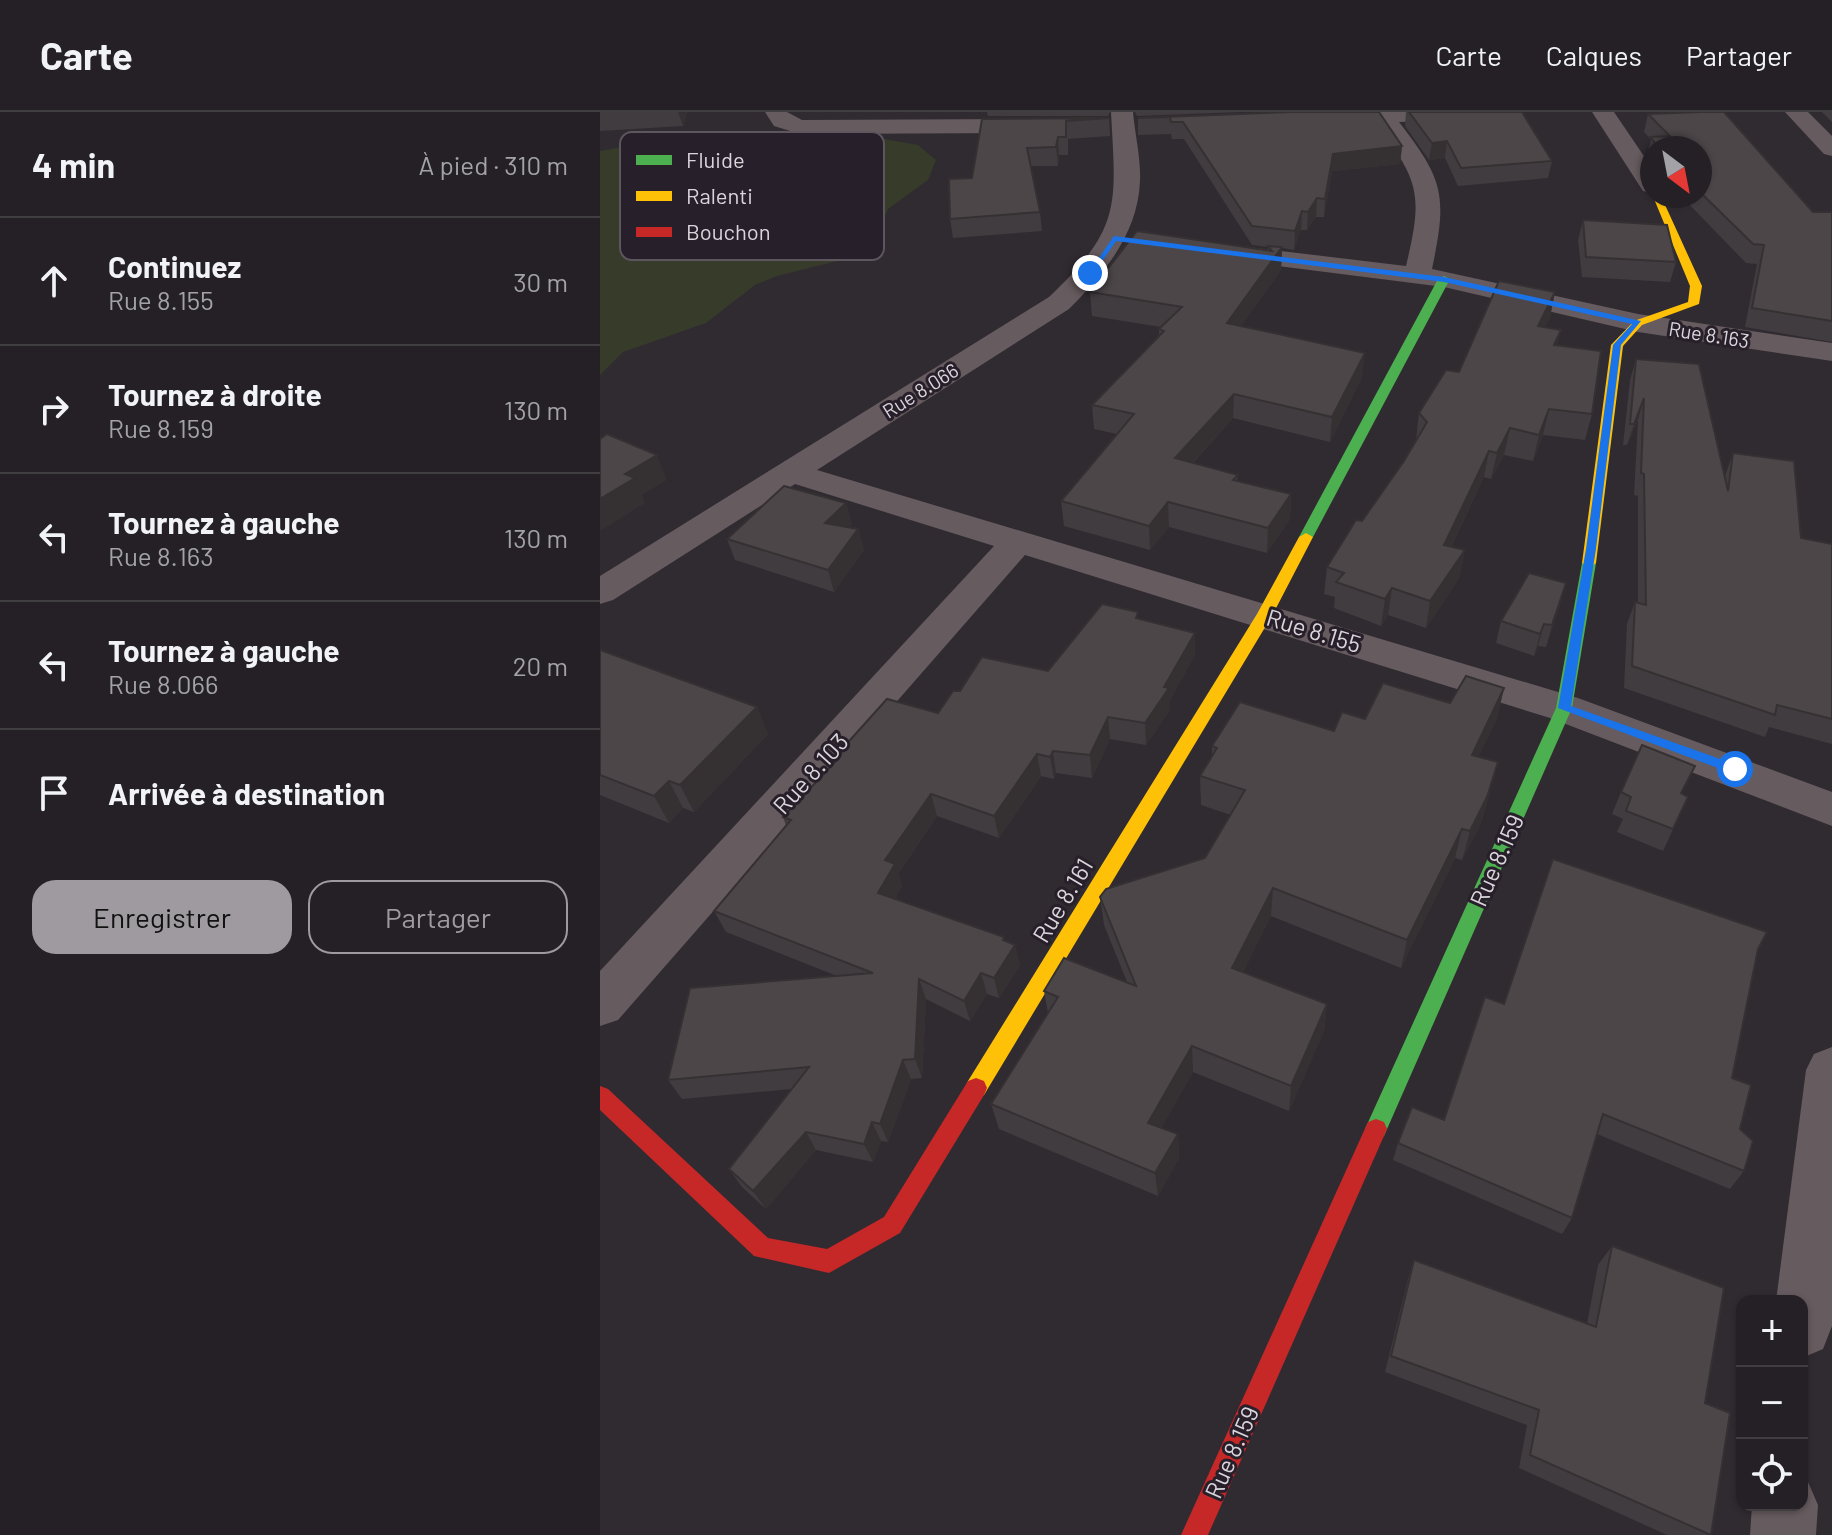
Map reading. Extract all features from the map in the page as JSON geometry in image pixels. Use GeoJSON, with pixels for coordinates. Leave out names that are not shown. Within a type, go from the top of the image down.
{"type":"FeatureCollection","features":[{"type":"Feature","properties":{"kind":"street"},"geometry":{"type":"LineString","coordinates":[[776,112],[782,121],[800,127],[955,119],[1060,126]]}},
{"type":"Feature","properties":{"kind":"street"},"geometry":{"type":"LineString","coordinates":[[1306,118],[1504,112]]}},
{"type":"Feature","properties":{"kind":"street"},"geometry":{"type":"LineString","coordinates":[[1603,112],[1640,168]]}},
{"type":"Feature","properties":{"kind":"street"},"geometry":{"type":"LineString","coordinates":[[1796,112],[1832,149]]}},
{"type":"Feature","properties":{"kind":"street"},"geometry":{"type":"LineString","coordinates":[[1382,115],[1411,155],[1428,190],[1430,278]]}},
{"type":"Feature","properties":{"kind":"street"},"geometry":{"type":"LineString","coordinates":[[1117,121],[1153,125]]}},
{"type":"Feature","properties":{"kind":"street","name":"Rue 8.066"},"geometry":{"type":"LineString","coordinates":[[600,592],[1059,303],[1090,273],[1114,239],[1129,182],[1117,121]]}},
{"type":"Feature","properties":{"kind":"street"},"geometry":{"type":"LineString","coordinates":[[1638,323],[1693,304],[1696,286],[1661,208]]}},
{"type":"Feature","properties":{"kind":"street"},"geometry":{"type":"LineString","coordinates":[[1114,239],[1144,242]]}},
{"type":"Feature","properties":{"kind":"street","name":"Rue 8.163"},"geometry":{"type":"LineString","coordinates":[[1190,248],[1430,278],[1638,323],[1832,352]]}},
{"type":"Feature","properties":{"kind":"street","name":"Rue 8.161"},"geometry":{"type":"LineString","coordinates":[[600,1096],[762,1248],[829,1261],[892,1225],[1265,614],[1430,278]]}},
{"type":"Feature","properties":{"kind":"street","name":"Rue 8.159"},"geometry":{"type":"LineString","coordinates":[[1194,1535],[1564,708],[1591,549],[1617,345],[1638,323]]}},
{"type":"Feature","properties":{"kind":"street","name":"Rue 8.155"},"geometry":{"type":"LineString","coordinates":[[790,472],[1265,614],[1564,708],[1832,809]]}},
{"type":"Feature","properties":{"kind":"street","name":"Rue 8.103"},"geometry":{"type":"LineString","coordinates":[[600,1005],[1019,540]]}},
{"type":"Feature","properties":{"kind":"street"},"geometry":{"type":"LineString","coordinates":[[1806,1295],[1832,1070]]}},
{"type":"Feature","properties":{"kind":"street"},"geometry":{"type":"LineString","coordinates":[[1783,1535],[1785,1511]]}},
{"type":"Feature","properties":{"kind":"green space"},"geometry":{"type":"Polygon","coordinates":[[[884,139],[918,145],[936,160],[928,180],[888,209],[884,218],[884,139]]]}},
{"type":"Feature","properties":{"kind":"green space"},"geometry":{"type":"Polygon","coordinates":[[[620,147],[620,260],[841,260],[777,276],[755,285],[706,323],[623,352],[600,375],[600,151],[620,147]]]}},
{"type":"Feature","properties":{"kind":"building"},"geometry":{"type":"Polygon","coordinates":[[[1292,112],[1379,112],[1402,146],[1333,154],[1325,199],[1317,198],[1308,212],[1302,211],[1295,231],[1252,226],[1183,122],[1171,122],[1170,117],[1138,118],[1292,112]]]}},
{"type":"Feature","properties":{"kind":"building"},"geometry":{"type":"Polygon","coordinates":[[[1409,112],[1522,112],[1552,161],[1461,168],[1447,141],[1432,143],[1409,112]]]}},
{"type":"Feature","properties":{"kind":"building"},"geometry":{"type":"Polygon","coordinates":[[[1724,112],[1813,212],[1832,212],[1832,321],[1752,308],[1764,245],[1753,244],[1712,204],[1712,136],[1670,136],[1648,114],[1724,112]]]}},
{"type":"Feature","properties":{"kind":"building"},"geometry":{"type":"Polygon","coordinates":[[[1109,118],[1066,121],[1066,137],[1058,137],[1056,147],[1027,148],[1040,212],[950,219],[949,179],[972,178],[982,119],[1109,118]]]}},
{"type":"Feature","properties":{"kind":"building"},"geometry":{"type":"Polygon","coordinates":[[[1583,220],[1667,225],[1676,262],[1586,257],[1583,220]]]}},
{"type":"Feature","properties":{"kind":"building"},"geometry":{"type":"Polygon","coordinates":[[[1137,231],[1272,251],[1268,246],[1282,247],[1227,323],[1365,353],[1332,417],[1234,394],[1175,458],[1238,475],[1233,480],[1291,494],[1268,528],[1168,502],[1149,526],[1061,501],[1134,414],[1092,405],[1164,331],[1159,329],[1182,307],[1090,292],[1137,231]]]}},
{"type":"Feature","properties":{"kind":"building"},"geometry":{"type":"Polygon","coordinates":[[[1499,281],[1555,292],[1538,326],[1561,330],[1554,345],[1601,351],[1592,414],[1549,409],[1539,435],[1510,428],[1497,453],[1489,451],[1444,545],[1465,550],[1430,601],[1392,588],[1385,599],[1336,582],[1344,573],[1327,567],[1356,520],[1362,521],[1404,461],[1427,422],[1419,413],[1446,370],[1459,372],[1499,281]]]}},
{"type":"Feature","properties":{"kind":"building"},"geometry":{"type":"Polygon","coordinates":[[[1636,359],[1699,364],[1728,491],[1733,453],[1794,461],[1801,538],[1832,544],[1832,719],[1777,705],[1775,715],[1632,666],[1635,602],[1646,605],[1644,474],[1641,473],[1644,398],[1634,424],[1630,424],[1636,359]]]}},
{"type":"Feature","properties":{"kind":"building"},"geometry":{"type":"Polygon","coordinates":[[[607,434],[657,455],[625,474],[635,478],[600,499],[600,439],[607,434]]]}},
{"type":"Feature","properties":{"kind":"building"},"geometry":{"type":"Polygon","coordinates":[[[784,486],[846,503],[825,523],[858,529],[828,570],[727,539],[784,486]]]}},
{"type":"Feature","properties":{"kind":"building"},"geometry":{"type":"Polygon","coordinates":[[[1529,573],[1566,583],[1552,625],[1544,624],[1540,634],[1501,621],[1529,573]]]}},
{"type":"Feature","properties":{"kind":"building"},"geometry":{"type":"Polygon","coordinates":[[[1102,604],[1138,612],[1136,618],[1195,633],[1164,687],[1169,688],[1145,723],[1108,717],[1090,755],[1053,751],[1050,757],[1037,754],[994,816],[931,794],[885,860],[895,864],[878,893],[1004,937],[1003,940],[1015,945],[994,978],[981,973],[964,1001],[919,979],[915,1059],[903,1060],[880,1124],[872,1122],[864,1144],[806,1132],[753,1191],[729,1169],[809,1067],[668,1080],[690,988],[873,973],[714,911],[791,820],[783,817],[837,760],[833,759],[887,699],[938,713],[953,691],[960,691],[982,657],[1048,671],[1102,604]]]}},
{"type":"Feature","properties":{"kind":"building"},"geometry":{"type":"Polygon","coordinates":[[[600,650],[757,707],[680,785],[669,781],[654,796],[600,775],[600,650]]]}},
{"type":"Feature","properties":{"kind":"building"},"geometry":{"type":"Polygon","coordinates":[[[1466,676],[1504,688],[1472,755],[1498,762],[1487,797],[1470,831],[1462,829],[1407,940],[1273,888],[1232,968],[1327,1004],[1291,1086],[1192,1046],[1148,1123],[1178,1134],[1155,1173],[991,1104],[1058,997],[1044,991],[1064,958],[1136,986],[1100,897],[1106,889],[1205,858],[1245,790],[1200,776],[1217,748],[1212,746],[1240,702],[1334,731],[1342,712],[1365,719],[1383,683],[1450,703],[1466,676]]]}},
{"type":"Feature","properties":{"kind":"building"},"geometry":{"type":"Polygon","coordinates":[[[1642,745],[1695,766],[1681,793],[1688,797],[1673,829],[1626,811],[1631,797],[1621,792],[1642,745]]]}},
{"type":"Feature","properties":{"kind":"building"},"geometry":{"type":"Polygon","coordinates":[[[1553,859],[1767,932],[1758,949],[1732,1078],[1751,1085],[1740,1129],[1753,1141],[1744,1171],[1603,1114],[1572,1218],[1398,1143],[1412,1107],[1444,1120],[1485,997],[1504,1004],[1553,859]]]}},
{"type":"Feature","properties":{"kind":"building"},"geometry":{"type":"Polygon","coordinates":[[[1612,1246],[1724,1288],[1705,1403],[1730,1413],[1711,1535],[1530,1455],[1539,1410],[1391,1356],[1414,1260],[1596,1327],[1612,1246]]]}},
{"type":"Feature","properties":{"kind":"traffic: fast"},"geometry":{"type":"LineString","coordinates":[[1306,537],[1444,279]]}},
{"type":"Feature","properties":{"kind":"traffic: fast"},"geometry":{"type":"LineString","coordinates":[[1376,1129],[1564,708],[1589,563]]}},
{"type":"Feature","properties":{"kind":"traffic: slow"},"geometry":{"type":"LineString","coordinates":[[1589,563],[1617,345],[1638,323],[1693,304],[1696,286],[1661,208]]}},
{"type":"Feature","properties":{"kind":"traffic: slow"},"geometry":{"type":"LineString","coordinates":[[976,1088],[1265,614],[1306,537]]}},
{"type":"Feature","properties":{"kind":"traffic: jam"},"geometry":{"type":"LineString","coordinates":[[600,1096],[762,1248],[829,1261],[892,1225],[976,1088]]}},
{"type":"Feature","properties":{"kind":"traffic: jam"},"geometry":{"type":"LineString","coordinates":[[1194,1535],[1376,1129]]}},
{"type":"Feature","properties":{"kind":"route"},"geometry":{"type":"LineString","coordinates":[[1090,273],[1114,239],[1444,279],[1638,323],[1617,345],[1591,549],[1564,708],[1735,769]]}}]}
